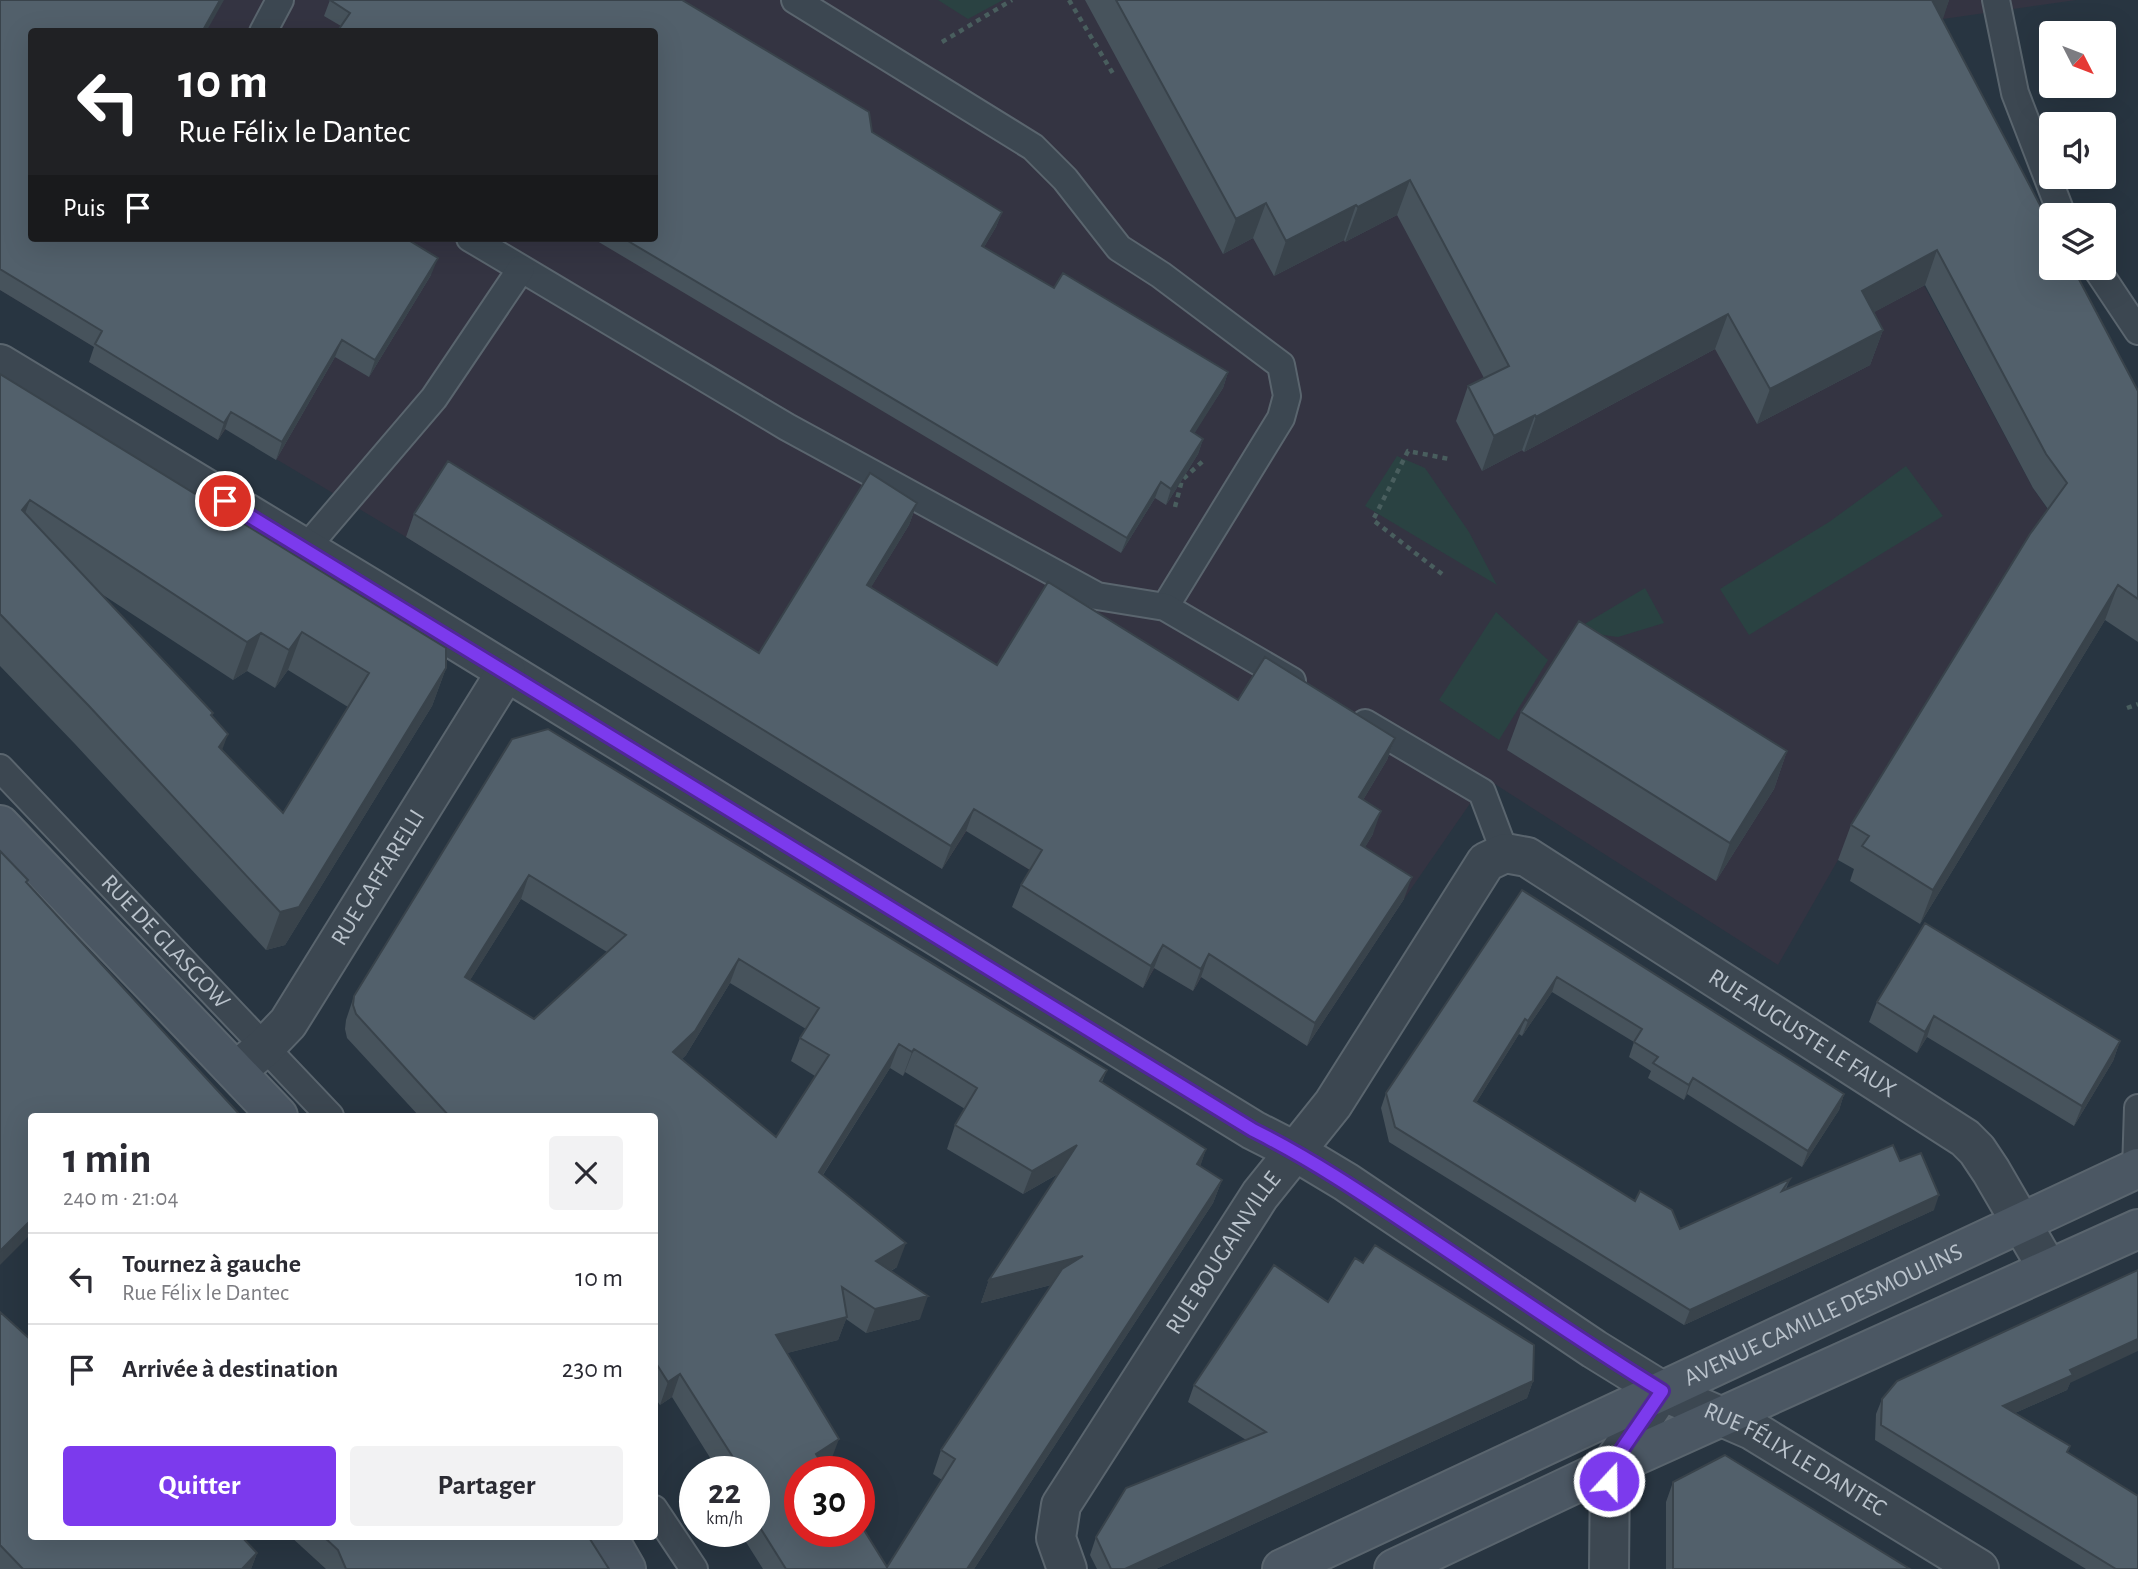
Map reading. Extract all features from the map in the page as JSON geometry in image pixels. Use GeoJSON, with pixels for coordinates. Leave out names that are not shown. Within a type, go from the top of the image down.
{"type":"FeatureCollection","features":[{"type":"Feature","properties":{"kind":"main road","name":"RUE DE GLASGOW"},"geometry":{"type":"LineString","coordinates":[[0,825],[275,1113]]}},
{"type":"Feature","properties":{"kind":"main road","name":"AVENUE CAMILLE DESMOULINS"},"geometry":{"type":"LineString","coordinates":[[1282,1569],[2137,1169]]}},
{"type":"Feature","properties":{"kind":"main road","name":"AVENUE CAMILLE DESMOULINS"},"geometry":{"type":"LineString","coordinates":[[1394,1569],[1610,1467],[2138,1229]]}},
{"type":"Feature","properties":{"kind":"main road"},"geometry":{"type":"LineString","coordinates":[[609,1540],[626,1569]]}},
{"type":"Feature","properties":{"kind":"street","name":"RUE FÉLIX LE DANTEC"},"geometry":{"type":"LineString","coordinates":[[0,364],[1253,1130],[1357,1189],[1594,1349],[1662,1391],[1723,1416],[1773,1442],[1979,1569]]}},
{"type":"Feature","properties":{"kind":"street","name":"RUE CAFFARELLI"},"geometry":{"type":"LineString","coordinates":[[236,1071],[288,1023],[506,673]]}},
{"type":"Feature","properties":{"kind":"street","name":"RUE BOUGAINVILLE"},"geometry":{"type":"LineString","coordinates":[[1067,1569],[1056,1538],[1060,1505],[1260,1195],[1333,1104],[1486,862],[1505,853]]}},
{"type":"Feature","properties":{"kind":"street","name":"RUE AUGUSTE LE FAUX"},"geometry":{"type":"LineString","coordinates":[[1505,853],[1527,857],[1965,1138],[1977,1150],[2048,1269]]}},
{"type":"Feature","properties":{"kind":"street"},"geometry":{"type":"LineString","coordinates":[[1609,1569],[1610,1467],[1662,1391]]}},
{"type":"Feature","properties":{"kind":"lane"},"geometry":{"type":"LineString","coordinates":[[265,28],[280,0]]}},
{"type":"Feature","properties":{"kind":"lane"},"geometry":{"type":"LineString","coordinates":[[795,0],[1032,147],[1065,179],[1119,248],[1161,275],[1281,365],[1287,396],[1281,418],[1166,607]]}},
{"type":"Feature","properties":{"kind":"lane"},"geometry":{"type":"LineString","coordinates":[[1996,0],[2015,93],[2057,203]]}},
{"type":"Feature","properties":{"kind":"lane"},"geometry":{"type":"LineString","coordinates":[[477,242],[787,427],[1097,596],[1166,607],[1482,792],[1505,853]]}},
{"type":"Feature","properties":{"kind":"lane"},"geometry":{"type":"LineString","coordinates":[[304,549],[434,398],[521,269]]}},
{"type":"Feature","properties":{"kind":"lane"},"geometry":{"type":"LineString","coordinates":[[2104,280],[2138,331]]}},
{"type":"Feature","properties":{"kind":"lane","name":"RUE DE GLASGOW"},"geometry":{"type":"LineString","coordinates":[[0,768],[327,1113]]}},
{"type":"Feature","properties":{"kind":"lane"},"geometry":{"type":"LineString","coordinates":[[2137,1169],[2138,1108]]}},
{"type":"Feature","properties":{"kind":"lane"},"geometry":{"type":"LineString","coordinates":[[658,1515],[694,1569]]}},
{"type":"Feature","properties":{"kind":"path"},"geometry":{"type":"LineString","coordinates":[[942,42],[1012,0]]}},
{"type":"Feature","properties":{"kind":"path"},"geometry":{"type":"LineString","coordinates":[[1069,0],[1115,77]]}},
{"type":"Feature","properties":{"kind":"path"},"geometry":{"type":"LineString","coordinates":[[1442,574],[1373,520],[1408,451],[1448,459]]}},
{"type":"Feature","properties":{"kind":"path"},"geometry":{"type":"LineString","coordinates":[[1175,507],[1182,480],[1203,461]]}},
{"type":"Feature","properties":{"kind":"path"},"geometry":{"type":"LineString","coordinates":[[2127,708],[2138,704]]}},
{"type":"Feature","properties":{"kind":"shaded area"},"geometry":{"type":"Polygon","coordinates":[[[0,0],[2076,0],[1943,19],[1917,31],[1913,265],[2033,488],[2054,518],[1838,860],[1778,965],[1487,779],[1307,1046],[1202,977],[1193,991],[1155,968],[1143,988],[1034,873],[967,831],[942,869],[406,537],[226,429],[218,440],[89,362],[96,348],[0,290],[0,0]]]}},
{"type":"Feature","properties":{"kind":"green space"},"geometry":{"type":"Polygon","coordinates":[[[938,0],[1003,0],[968,19],[938,0]]]}},
{"type":"Feature","properties":{"kind":"green space"},"geometry":{"type":"Polygon","coordinates":[[[1397,456],[1425,468],[1469,532],[1497,585],[1365,506],[1397,456]]]}},
{"type":"Feature","properties":{"kind":"green space"},"geometry":{"type":"Polygon","coordinates":[[[1906,466],[1943,516],[1749,635],[1720,589],[1829,522],[1906,466]]]}},
{"type":"Feature","properties":{"kind":"green space"},"geometry":{"type":"Polygon","coordinates":[[[1645,588],[1664,623],[1618,637],[1573,631],[1645,588]]]}},
{"type":"Feature","properties":{"kind":"green space"},"geometry":{"type":"Polygon","coordinates":[[[1496,612],[1548,660],[1499,740],[1439,700],[1496,612]]]}},
{"type":"Feature","properties":{"kind":"building"},"geometry":{"type":"Polygon","coordinates":[[[0,0],[220,0],[204,28],[28,28],[28,242],[412,242],[438,258],[375,360],[342,340],[282,442],[231,412],[224,423],[95,344],[102,331],[0,269],[0,0]]]}},
{"type":"Feature","properties":{"kind":"building"},"geometry":{"type":"Polygon","coordinates":[[[330,0],[682,0],[869,112],[872,132],[1002,212],[982,246],[1054,288],[1063,273],[1228,372],[1191,431],[1203,439],[1171,489],[1161,482],[1127,538],[630,242],[658,242],[658,28],[340,28],[350,13],[330,0]]]}},
{"type":"Feature","properties":{"kind":"building"},"geometry":{"type":"Polygon","coordinates":[[[1116,0],[1932,0],[2039,203],[2039,280],[2079,280],[2138,391],[2138,599],[2118,585],[1933,890],[1862,846],[1869,836],[1851,825],[2030,534],[2067,483],[2046,454],[1937,250],[1862,291],[1883,330],[1770,389],[1728,314],[1536,417],[1535,415],[1494,436],[1468,386],[1509,366],[1410,180],[1286,241],[1266,203],[1236,219],[1116,0]]]}},
{"type":"Feature","properties":{"kind":"building"},"geometry":{"type":"Polygon","coordinates":[[[0,374],[446,648],[446,668],[299,907],[280,912],[0,614],[0,374]],[[30,500],[22,510],[213,713],[211,715],[228,734],[219,747],[283,813],[369,673],[302,632],[289,650],[261,633],[247,642],[30,500]]]}},
{"type":"Feature","properties":{"kind":"building"},"geometry":{"type":"Polygon","coordinates":[[[448,461],[759,653],[870,473],[917,503],[867,585],[997,665],[1048,582],[1238,700],[1265,657],[1395,738],[1359,797],[1381,811],[1361,845],[1412,877],[1315,1023],[1209,954],[1201,969],[1163,945],[1151,966],[1021,885],[1042,850],[974,809],[951,846],[414,514],[448,461]]]}},
{"type":"Feature","properties":{"kind":"building"},"geometry":{"type":"Polygon","coordinates":[[[1579,621],[1787,751],[1730,843],[1521,712],[1579,621]]]}},
{"type":"Feature","properties":{"kind":"building"},"geometry":{"type":"Polygon","coordinates":[[[548,729],[1107,1070],[1100,1081],[1206,1149],[1197,1164],[1222,1180],[967,1569],[786,1569],[770,1544],[770,1456],[732,1456],[680,1374],[668,1382],[658,1366],[658,1113],[446,1113],[356,1014],[354,996],[512,739],[548,729]],[[529,875],[465,977],[534,1019],[626,935],[529,875]],[[739,959],[695,1031],[673,1052],[776,1137],[829,1055],[800,1038],[819,1008],[739,959]],[[899,1044],[819,1172],[906,1243],[876,1261],[928,1296],[875,1309],[842,1287],[847,1317],[776,1335],[839,1439],[816,1454],[817,1456],[784,1456],[784,1547],[875,1547],[887,1567],[955,1459],[941,1450],[1062,1269],[1083,1256],[989,1280],[1077,1145],[1032,1171],[955,1125],[977,1088],[914,1049],[912,1052],[899,1044]]]}},
{"type":"Feature","properties":{"kind":"building"},"geometry":{"type":"Polygon","coordinates":[[[0,851],[238,1113],[28,1113],[28,1223],[0,1251],[0,851]]]}},
{"type":"Feature","properties":{"kind":"building"},"geometry":{"type":"Polygon","coordinates":[[[1522,890],[1844,1094],[1808,1151],[1693,1078],[1689,1085],[1653,1063],[1658,1057],[1634,1042],[1642,1029],[1557,977],[1528,1021],[1525,1019],[1474,1101],[1635,1201],[1640,1191],[1672,1210],[1680,1229],[1790,1179],[1782,1191],[1893,1145],[1900,1161],[1921,1153],[1939,1195],[1690,1310],[1395,1127],[1386,1093],[1522,890]]]}},
{"type":"Feature","properties":{"kind":"building"},"geometry":{"type":"Polygon","coordinates":[[[1925,923],[2120,1041],[2082,1106],[1934,1016],[1925,1032],[1877,1002],[1925,923]]]}},
{"type":"Feature","properties":{"kind":"building"},"geometry":{"type":"Polygon","coordinates":[[[1375,1245],[1534,1345],[1533,1381],[1125,1569],[1111,1569],[1096,1537],[1126,1488],[1266,1432],[1194,1385],[1274,1265],[1328,1302],[1355,1258],[1363,1263],[1375,1245]]]}},
{"type":"Feature","properties":{"kind":"building"},"geometry":{"type":"Polygon","coordinates":[[[2138,1270],[2138,1339],[2070,1370],[2073,1375],[2003,1406],[2070,1446],[2067,1452],[2138,1496],[2138,1569],[2116,1569],[1881,1425],[1882,1399],[1897,1381],[2138,1270]]]}},
{"type":"Feature","properties":{"kind":"building"},"geometry":{"type":"Polygon","coordinates":[[[0,1312],[28,1337],[28,1540],[245,1540],[257,1553],[242,1569],[23,1569],[0,1545],[0,1312]]]}},
{"type":"Feature","properties":{"kind":"building"},"geometry":{"type":"Polygon","coordinates":[[[1725,1455],[1910,1569],[1673,1569],[1673,1482],[1725,1455]]]}},
{"type":"Feature","properties":{"kind":"building"},"geometry":{"type":"Polygon","coordinates":[[[327,1540],[591,1540],[609,1569],[346,1569],[338,1550],[327,1540]]]}},
{"type":"Feature","properties":{"kind":"route"},"geometry":{"type":"LineString","coordinates":[[225,501],[1253,1130],[1346,1182],[1594,1349],[1662,1391],[1610,1467],[1609,1481]]}}]}
